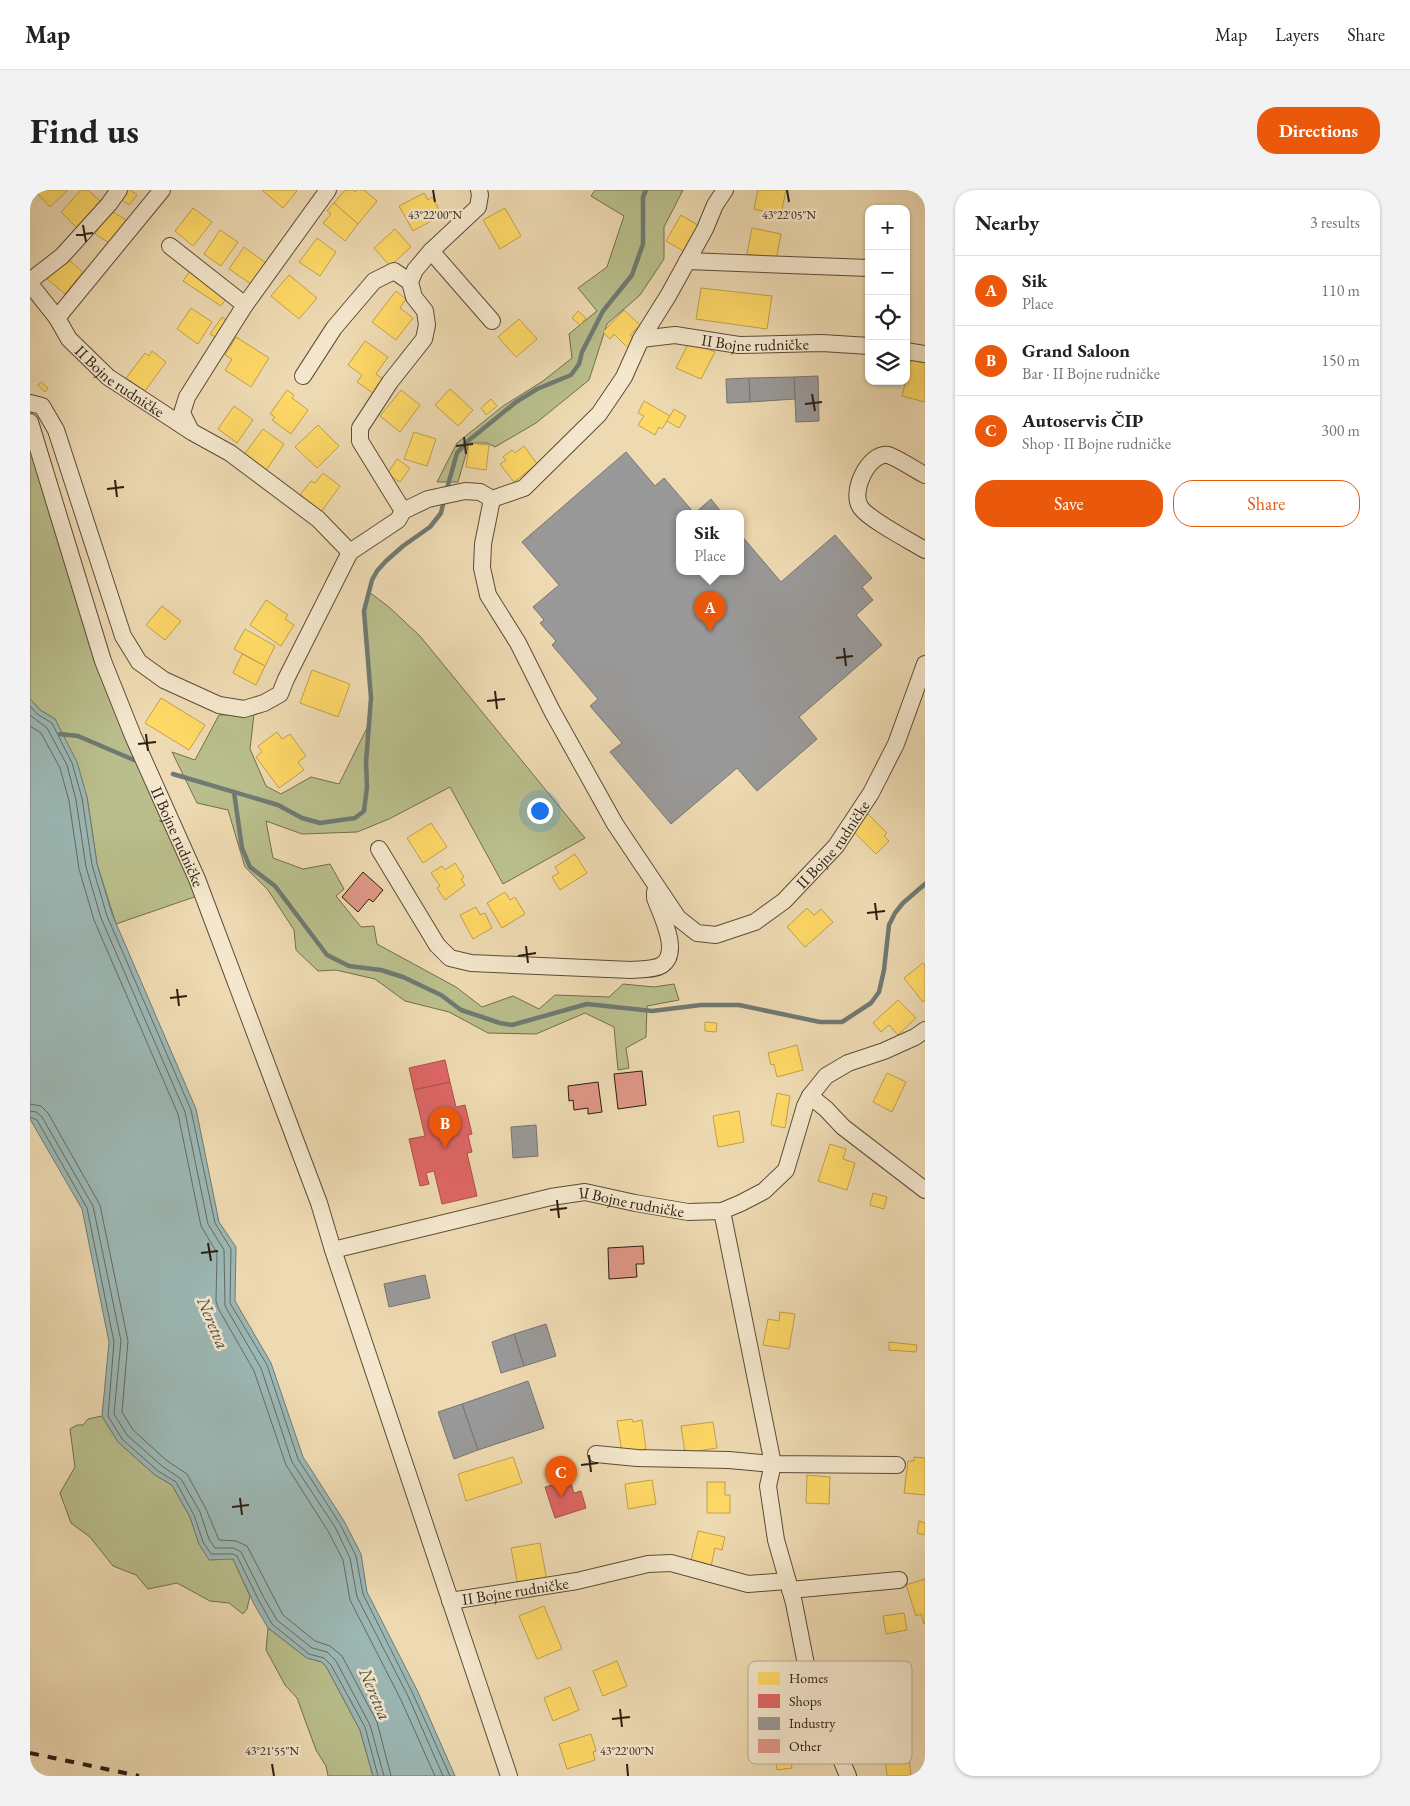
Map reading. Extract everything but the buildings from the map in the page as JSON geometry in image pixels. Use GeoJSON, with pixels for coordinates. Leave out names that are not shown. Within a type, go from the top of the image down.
{"type":"FeatureCollection","features":[{"type":"Feature","properties":{"kind":"street","name":"II Bojne rudničke"},"geometry":{"type":"LineString","coordinates":[[119,190],[109,204],[62,256],[30,282],[58,318],[69,339],[108,377],[192,432],[230,453],[318,519],[350,552]]}},
{"type":"Feature","properties":{"kind":"street"},"geometry":{"type":"LineString","coordinates":[[58,318],[162,190]]}},
{"type":"Feature","properties":{"kind":"street","name":"II Bojne rudničke"},"geometry":{"type":"LineString","coordinates":[[192,432],[182,413],[187,398],[245,305],[328,190]]}},
{"type":"Feature","properties":{"kind":"street"},"geometry":{"type":"LineString","coordinates":[[403,511],[360,441],[360,428],[390,382],[424,339],[428,324],[425,311],[414,297],[410,282],[415,270],[431,251],[478,207],[479,190]]}},
{"type":"Feature","properties":{"kind":"street"},"geometry":{"type":"LineString","coordinates":[[30,403],[42,406],[56,430],[123,636],[140,662],[164,680],[219,705],[244,708],[264,703],[280,694],[350,552],[398,520],[403,511],[428,499],[447,494],[480,492],[492,499],[524,488],[599,414],[624,377],[641,339],[668,296],[705,229],[715,204],[725,190]]}},
{"type":"Feature","properties":{"kind":"street"},"geometry":{"type":"LineString","coordinates":[[170,246],[245,305]]}},
{"type":"Feature","properties":{"kind":"street"},"geometry":{"type":"LineString","coordinates":[[431,251],[492,321]]}},
{"type":"Feature","properties":{"kind":"street"},"geometry":{"type":"LineString","coordinates":[[687,261],[865,268]]}},
{"type":"Feature","properties":{"kind":"street"},"geometry":{"type":"LineString","coordinates":[[303,376],[334,328],[374,281],[394,271],[410,282]]}},
{"type":"Feature","properties":{"kind":"street","name":"II Bojne rudničke"},"geometry":{"type":"LineString","coordinates":[[641,339],[675,336],[739,345],[822,343],[865,346]]}},
{"type":"Feature","properties":{"kind":"street"},"geometry":{"type":"LineString","coordinates":[[910,352],[925,354]]}},
{"type":"Feature","properties":{"kind":"street","name":"II Bojne rudničke"},"geometry":{"type":"LineString","coordinates":[[30,422],[103,661],[133,736],[197,879],[319,1203],[450,1602],[510,1776]]}},
{"type":"Feature","properties":{"kind":"street"},"geometry":{"type":"LineString","coordinates":[[925,475],[888,455],[880,456],[873,461],[861,478],[857,487],[856,499],[861,508],[872,517],[925,550]]}},
{"type":"Feature","properties":{"kind":"street","name":"II Bojne rudničke"},"geometry":{"type":"LineString","coordinates":[[492,499],[483,544],[482,568],[488,595],[518,644],[552,711],[615,824],[678,918],[697,932],[716,935],[755,922],[784,901],[836,846],[871,793],[896,744],[925,664]]}},
{"type":"Feature","properties":{"kind":"street","name":"II Bojne rudničke"},"geometry":{"type":"LineString","coordinates":[[379,849],[437,945],[450,958],[471,963],[631,970],[657,968],[664,964],[670,954],[670,940],[655,898],[656,884]]}},
{"type":"Feature","properties":{"kind":"street","name":"II Bojne rudničke"},"geometry":{"type":"LineString","coordinates":[[333,1250],[551,1197],[585,1192],[688,1212],[722,1211],[764,1191],[786,1170],[805,1106],[810,1096],[826,1076],[848,1063],[908,1040],[925,1030]]}},
{"type":"Feature","properties":{"kind":"street"},"geometry":{"type":"LineString","coordinates":[[810,1096],[849,1132],[925,1190]]}},
{"type":"Feature","properties":{"kind":"street"},"geometry":{"type":"LineString","coordinates":[[722,1211],[773,1464],[768,1486],[776,1540],[789,1586],[805,1661]]}},
{"type":"Feature","properties":{"kind":"street"},"geometry":{"type":"LineString","coordinates":[[596,1454],[637,1458],[729,1460],[773,1464],[898,1465]]}},
{"type":"Feature","properties":{"kind":"street","name":"II Bojne rudničke"},"geometry":{"type":"LineString","coordinates":[[450,1602],[577,1582],[648,1564],[671,1564],[748,1584],[789,1586],[899,1580]]}},
{"type":"Feature","properties":{"kind":"street"},"geometry":{"type":"LineString","coordinates":[[843,1764],[848,1776]]}},
{"type":"Feature","properties":{"kind":"green space"},"geometry":{"type":"Polygon","coordinates":[[[595,190],[683,190],[664,227],[664,259],[640,295],[607,324],[589,380],[536,423],[495,447],[487,443],[469,443],[458,482],[437,482],[457,443],[503,406],[543,381],[572,358],[569,334],[597,311],[578,288],[607,267],[624,216],[591,196],[595,190]]]}},
{"type":"Feature","properties":{"kind":"green space"},"geometry":{"type":"Polygon","coordinates":[[[30,422],[103,661],[203,894],[116,924],[97,864],[87,797],[55,719],[40,710],[30,699],[30,422]]]}},
{"type":"Feature","properties":{"kind":"green space"},"geometry":{"type":"Polygon","coordinates":[[[369,592],[389,607],[420,636],[585,838],[503,884],[450,787],[389,819],[357,832],[302,834],[266,821],[273,858],[303,869],[330,864],[344,889],[336,896],[361,927],[374,926],[377,944],[456,987],[482,1007],[513,996],[539,1009],[555,995],[609,997],[623,984],[654,987],[674,984],[679,1000],[647,1006],[646,1037],[626,1048],[629,1068],[618,1070],[614,1027],[585,1013],[536,1034],[488,1033],[449,1012],[405,1001],[375,979],[336,970],[318,971],[296,950],[294,930],[268,890],[245,867],[228,810],[197,803],[172,752],[195,760],[219,715],[254,714],[250,749],[266,786],[281,794],[311,777],[339,784],[369,724],[371,698],[364,611],[369,592]]]}},
{"type":"Feature","properties":{"kind":"green space"},"geometry":{"type":"Polygon","coordinates":[[[102,1416],[118,1442],[155,1475],[172,1485],[190,1517],[199,1544],[233,1559],[250,1596],[247,1609],[243,1614],[229,1603],[210,1601],[177,1583],[148,1589],[136,1575],[113,1566],[90,1537],[71,1523],[60,1493],[75,1467],[70,1429],[77,1425],[83,1425],[88,1419],[102,1416]]]}},
{"type":"Feature","properties":{"kind":"green space"},"geometry":{"type":"Polygon","coordinates":[[[268,1628],[307,1658],[322,1662],[327,1668],[360,1730],[373,1776],[328,1776],[326,1766],[316,1750],[297,1698],[285,1685],[266,1650],[268,1628]]]}},
{"type":"Feature","properties":{"kind":"water","name":"Neretva"},"geometry":{"type":"Polygon","coordinates":[[[30,699],[40,710],[55,719],[77,762],[87,797],[97,864],[112,914],[196,1109],[219,1222],[236,1247],[235,1301],[271,1363],[303,1457],[344,1521],[361,1554],[367,1592],[418,1692],[455,1776],[373,1776],[360,1730],[327,1668],[322,1662],[307,1658],[268,1628],[254,1604],[233,1559],[209,1560],[199,1544],[190,1517],[172,1485],[155,1475],[118,1442],[102,1416],[109,1342],[82,1209],[30,1119],[30,699]]]}},
{"type":"Feature","properties":{"kind":"waterway"},"geometry":{"type":"LineString","coordinates":[[446,492],[457,453],[468,441],[516,402],[537,389],[571,375],[579,364],[582,352],[603,311],[632,275],[643,244],[643,197],[646,190]]}},
{"type":"Feature","properties":{"kind":"waterway"},"geometry":{"type":"LineString","coordinates":[[173,774],[278,805],[302,818],[320,823],[355,818],[364,811],[367,787],[366,762],[371,698],[364,611],[372,580],[377,571],[403,546],[430,527],[441,513],[444,500]]}},
{"type":"Feature","properties":{"kind":"waterway"},"geometry":{"type":"LineString","coordinates":[[60,734],[78,736],[134,760]]}},
{"type":"Feature","properties":{"kind":"waterway"},"geometry":{"type":"LineString","coordinates":[[234,792],[242,848],[250,867],[275,886],[327,955],[349,966],[381,970],[403,977],[441,995],[461,1010],[512,1025],[587,1004],[652,1011],[701,1005],[739,1005],[820,1022],[842,1022],[871,1003],[879,992],[884,970],[889,925],[903,903],[925,884]]}},
{"type":"Feature","properties":{"kind":"railway"},"geometry":{"type":"LineString","coordinates":[[30,1753],[139,1776]]}},
{"type":"Feature","properties":{"kind":"place","name":"Sik"},"geometry":{"type":"Point","coordinates":[710,632]}},
{"type":"Feature","properties":{"kind":"place","name":"Grand Saloon"},"geometry":{"type":"Point","coordinates":[445,1148]}},
{"type":"Feature","properties":{"kind":"place","name":"Autoservis ČIP"},"geometry":{"type":"Point","coordinates":[561,1497]}}]}
